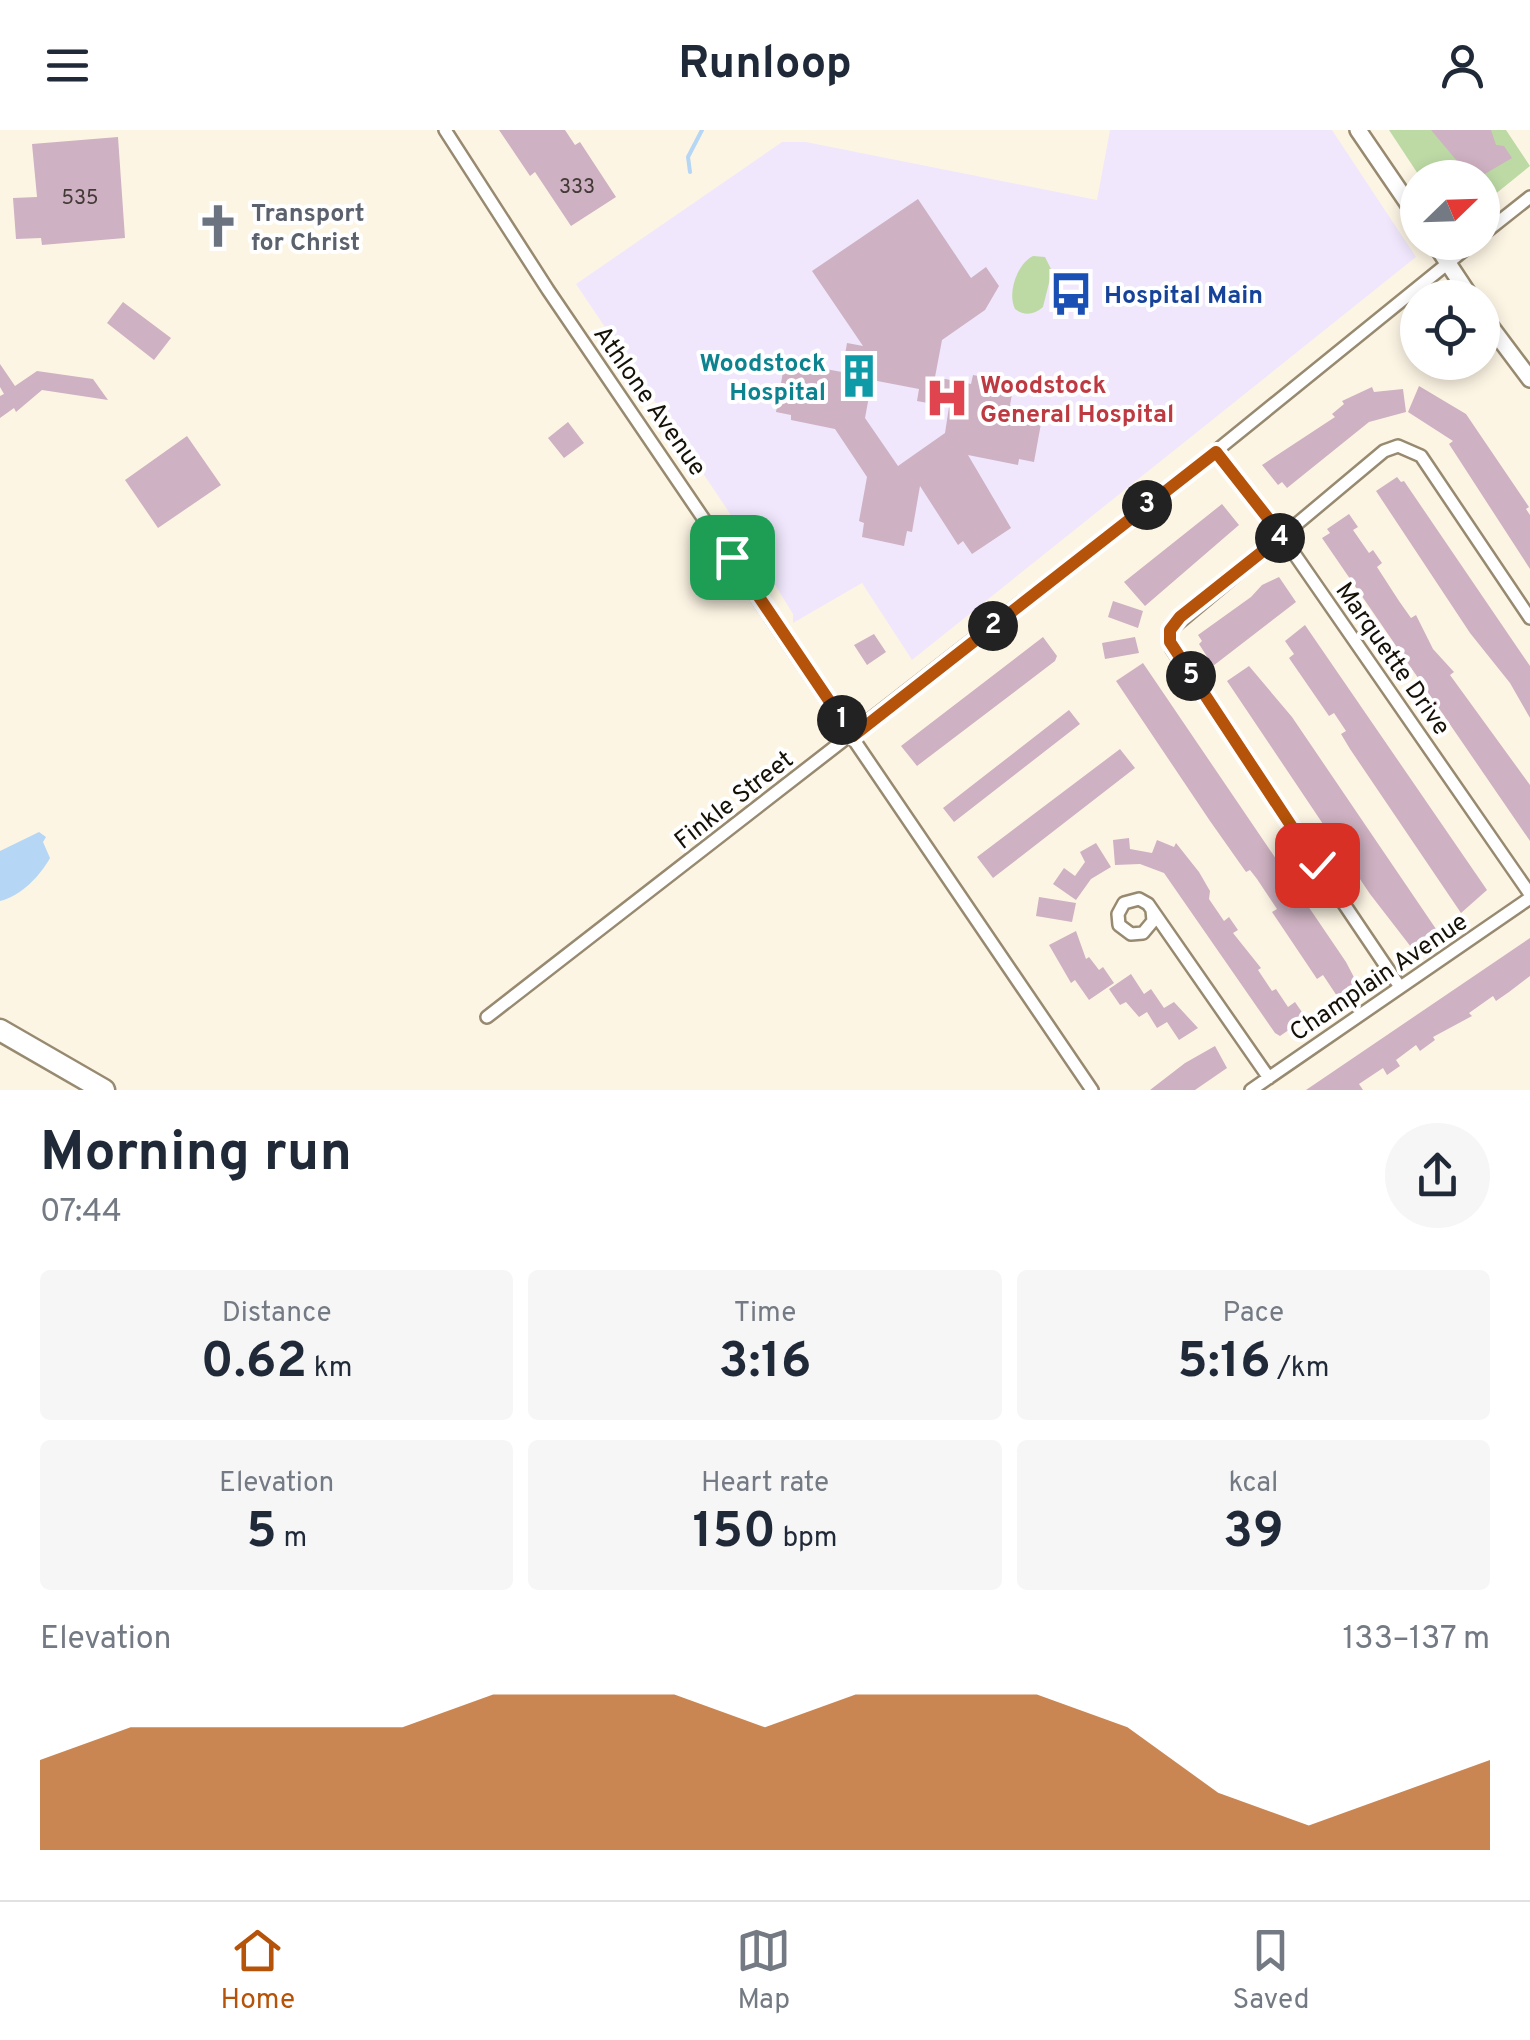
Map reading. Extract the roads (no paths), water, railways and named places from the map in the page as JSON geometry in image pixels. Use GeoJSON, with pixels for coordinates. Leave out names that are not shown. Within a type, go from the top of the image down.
{"type":"FeatureCollection","features":[{"type":"Feature","properties":{"kind":"highway"},"geometry":{"type":"LineString","coordinates":[[0,1030],[103,1090]]}},
{"type":"Feature","properties":{"kind":"highway"},"geometry":{"type":"LineString","coordinates":[[0,1038],[103,1090]]}},
{"type":"Feature","properties":{"kind":"street","name":"Athlone Avenue"},"geometry":{"type":"LineString","coordinates":[[445,130],[548,290],[1092,1090]]}},
{"type":"Feature","properties":{"kind":"street"},"geometry":{"type":"LineString","coordinates":[[1358,130],[1400,192]]}},
{"type":"Feature","properties":{"kind":"street"},"geometry":{"type":"LineString","coordinates":[[1500,221],[1530,197]]}},
{"type":"Feature","properties":{"kind":"street"},"geometry":{"type":"LineString","coordinates":[[1445,260],[1459,280]]}},
{"type":"Feature","properties":{"kind":"street","name":"Finkle Street"},"geometry":{"type":"LineString","coordinates":[[487,1016],[1216,452],[1453,260]]}},
{"type":"Feature","properties":{"kind":"street"},"geometry":{"type":"LineString","coordinates":[[1500,338],[1530,379]]}},
{"type":"Feature","properties":{"kind":"street"},"geometry":{"type":"LineString","coordinates":[[1400,987],[1170,642],[1170,630],[1180,617],[1384,451],[1404,447],[1421,456],[1530,618]]}},
{"type":"Feature","properties":{"kind":"street","name":"Marquette Drive"},"geometry":{"type":"LineString","coordinates":[[1216,452],[1282,536],[1530,896]]}},
{"type":"Feature","properties":{"kind":"street","name":"Champlain Avenue"},"geometry":{"type":"LineString","coordinates":[[1251,1090],[1530,896]]}},
{"type":"Feature","properties":{"kind":"street"},"geometry":{"type":"LineString","coordinates":[[1152,910],[1269,1078]]}},
{"type":"Feature","properties":{"kind":"water"},"geometry":{"type":"Polygon","coordinates":[[[39,832],[46,837],[43,842],[50,858],[29,884],[0,901],[0,851],[39,832]]]}},
{"type":"Feature","properties":{"kind":"waterway"},"geometry":{"type":"LineString","coordinates":[[690,172],[688,157],[702,130]]}},
{"type":"Feature","properties":{"kind":"place","name":"Transport for Christ"},"geometry":{"type":"Point","coordinates":[218,226]}},
{"type":"Feature","properties":{"kind":"place","name":"Hospital Main"},"geometry":{"type":"Point","coordinates":[1071,294]}},
{"type":"Feature","properties":{"kind":"place","name":"Woodstock Hospital"},"geometry":{"type":"Point","coordinates":[859,376]}},
{"type":"Feature","properties":{"kind":"place","name":"Woodstock General Hospital"},"geometry":{"type":"Point","coordinates":[947,398]}}]}
